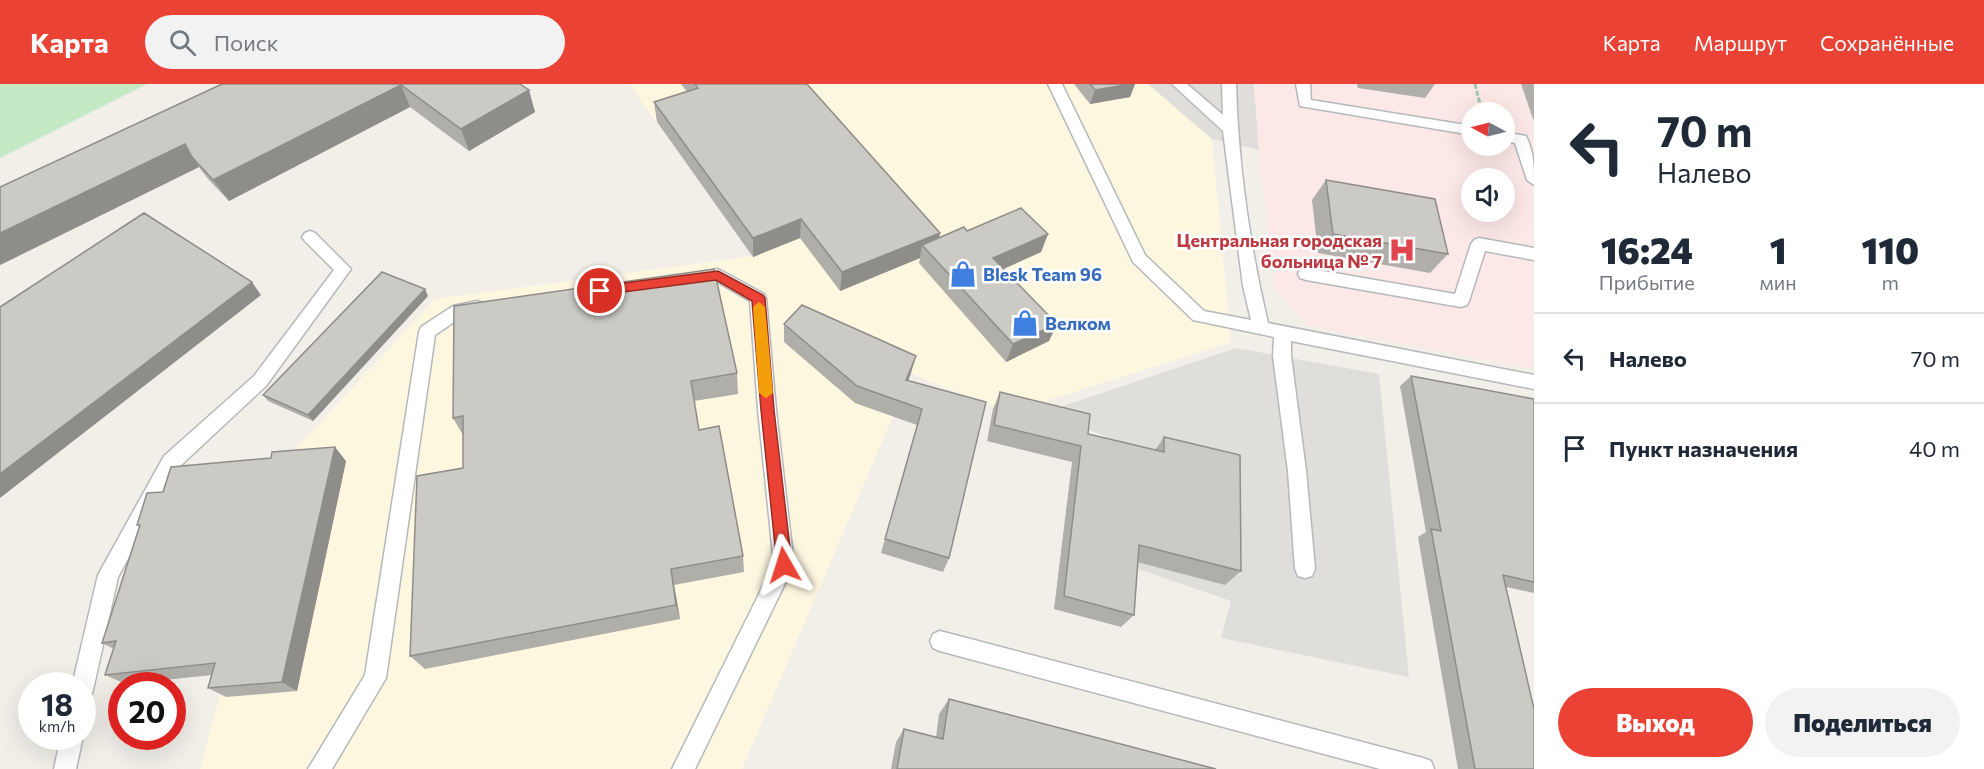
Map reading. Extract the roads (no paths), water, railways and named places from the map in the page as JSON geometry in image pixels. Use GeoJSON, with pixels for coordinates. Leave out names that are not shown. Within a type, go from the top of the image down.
{"type":"FeatureCollection","features":[{"type":"Feature","properties":{"kind":"lane"},"geometry":{"type":"LineString","coordinates":[[1054,84],[1139,258],[1199,316],[1534,382]]}},
{"type":"Feature","properties":{"kind":"lane"},"geometry":{"type":"LineString","coordinates":[[1179,84],[1230,129]]}},
{"type":"Feature","properties":{"kind":"lane"},"geometry":{"type":"LineString","coordinates":[[1229,84],[1230,129],[1251,286],[1261,328]]}},
{"type":"Feature","properties":{"kind":"lane"},"geometry":{"type":"LineString","coordinates":[[1303,84],[1305,103],[1461,129]]}},
{"type":"Feature","properties":{"kind":"lane"},"geometry":{"type":"LineString","coordinates":[[1515,138],[1521,139],[1534,180]]}},
{"type":"Feature","properties":{"kind":"lane"},"geometry":{"type":"LineString","coordinates":[[86,672],[108,575],[171,462],[260,381],[343,269],[310,237]]}},
{"type":"Feature","properties":{"kind":"lane"},"geometry":{"type":"LineString","coordinates":[[1306,274],[1461,301],[1479,244],[1534,254]]}},
{"type":"Feature","properties":{"kind":"lane"},"geometry":{"type":"LineString","coordinates":[[671,282],[718,275],[758,298],[767,410],[784,565],[682,769]]}},
{"type":"Feature","properties":{"kind":"lane"},"geometry":{"type":"LineString","coordinates":[[319,769],[375,678],[427,332],[459,310],[495,305]]}},
{"type":"Feature","properties":{"kind":"lane"},"geometry":{"type":"LineString","coordinates":[[1283,333],[1282,356],[1297,471],[1305,569]]}},
{"type":"Feature","properties":{"kind":"lane"},"geometry":{"type":"LineString","coordinates":[[940,641],[1423,769]]}},
{"type":"Feature","properties":{"kind":"lane"},"geometry":{"type":"LineString","coordinates":[[65,769],[69,750]]}},
{"type":"Feature","properties":{"kind":"place","name":"Центральная городская больница № 7"},"geometry":{"type":"Point","coordinates":[1402,250]}},
{"type":"Feature","properties":{"kind":"place","name":"Blesk Team 96"},"geometry":{"type":"Point","coordinates":[963,274]}},
{"type":"Feature","properties":{"kind":"place","name":"Велком"},"geometry":{"type":"Point","coordinates":[1025,323]}}]}
